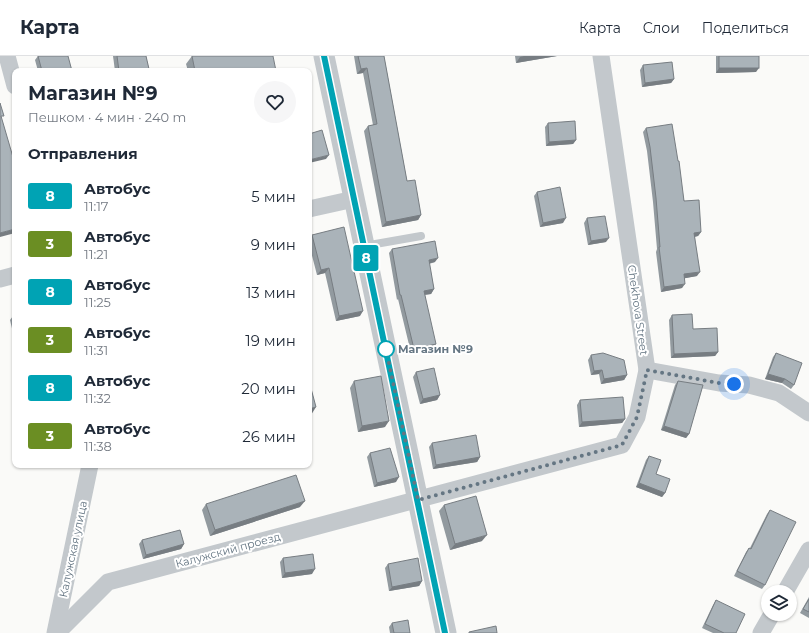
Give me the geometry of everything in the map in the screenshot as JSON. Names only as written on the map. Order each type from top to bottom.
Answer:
[{"type":"street","points":[[7,56],[12,75]]},
{"type":"street","points":[[324,56],[446,633]]},
{"type":"street","name":"Chekhova Street","points":[[418,500],[622,445],[637,417],[647,370],[601,56]]},
{"type":"street","points":[[312,208],[354,199]]},
{"type":"street","points":[[0,279],[12,276]]},
{"type":"street","points":[[647,370],[719,383],[749,385],[779,393],[809,413]]},
{"type":"street","name":"Калужская улица","points":[[56,633],[89,468]]},
{"type":"street","name":"Калужский проезд","points":[[56,633],[108,582],[418,500]]},
{"type":"street","points":[[789,585],[809,550]]},
{"type":"street","points":[[761,633],[768,621]]},
{"type":"lane","points":[[363,246],[421,236]]},
{"type":"building","points":[[38,56],[68,56],[71,68],[41,68]]},
{"type":"building","points":[[117,56],[146,56],[149,68],[119,68]]},
{"type":"building","points":[[192,56],[273,56],[275,68],[194,68]]},
{"type":"building","points":[[358,56],[384,56],[407,181],[415,180],[421,215],[386,222],[368,126],[377,124],[367,68],[361,69]]},
{"type":"building","points":[[719,56],[759,56],[759,68],[719,68]]},
{"type":"building","points":[[672,62],[674,79],[645,83],[643,65]]},
{"type":"building","points":[[0,103],[4,116],[1,116],[12,154],[12,230],[0,233]]},
{"type":"building","points":[[575,121],[576,140],[549,142],[548,123]]},
{"type":"building","points":[[672,124],[679,161],[684,201],[699,200],[701,232],[694,233],[700,272],[684,274],[685,284],[664,287],[659,247],[656,198],[650,147],[646,128]]},
{"type":"building","points":[[322,130],[329,155],[312,159],[312,133]]},
{"type":"building","points":[[560,187],[566,218],[543,223],[537,192]]},
{"type":"building","points":[[605,216],[609,238],[591,241],[587,218]]},
{"type":"building","points":[[344,227],[363,311],[339,316],[329,268],[321,270],[312,235]]},
{"type":"building","points":[[435,241],[438,258],[429,260],[434,289],[424,291],[436,344],[414,349],[400,295],[392,249]]},
{"type":"building","points":[[692,314],[693,329],[717,328],[718,352],[674,354],[672,315]]},
{"type":"building","points":[[603,353],[624,360],[627,375],[604,379],[602,370],[594,371],[591,355]]},
{"type":"building","points":[[776,353],[802,363],[794,385],[785,379],[768,374]]},
{"type":"building","points":[[434,368],[440,395],[423,399],[416,372]]},
{"type":"building","points":[[381,376],[389,421],[362,426],[354,381]]},
{"type":"building","points":[[678,381],[703,385],[689,434],[664,426]]},
{"type":"building","points":[[312,392],[316,407],[312,408]]},
{"type":"building","points":[[623,397],[625,419],[582,422],[580,400]]},
{"type":"building","points":[[476,435],[480,457],[436,465],[432,443]]},
{"type":"building","points":[[390,448],[399,477],[377,483],[370,453]]},
{"type":"building","points":[[649,456],[661,460],[656,474],[670,479],[665,493],[639,483]]},
{"type":"building","points":[[296,475],[305,501],[215,530],[206,504]]},
{"type":"building","points":[[476,496],[487,535],[455,544],[444,505]]},
{"type":"building","points":[[770,510],[796,522],[765,585],[737,571],[749,548],[751,549]]},
{"type":"building","points":[[180,530],[184,544],[146,555],[142,540]]},
{"type":"building","points":[[313,554],[315,569],[285,573],[283,558]]},
{"type":"building","points":[[418,558],[422,581],[392,587],[388,564]]},
{"type":"building","points":[[809,599],[809,612],[803,609]]},
{"type":"building","points":[[716,600],[745,614],[736,633],[724,633],[705,624]]},
{"type":"building","points":[[408,620],[410,633],[394,633],[392,623]]},
{"type":"building","points":[[496,626],[497,633],[469,633],[469,632]]},
{"type":"bus line","name":"8","points":[[324,56],[445,633]]},
{"type":"place","name":"Магазин №9","points":[[386,349]]},
{"type":"route","points":[[386,349],[418,500],[622,445],[637,417],[647,370],[719,383],[734,384]]}]
